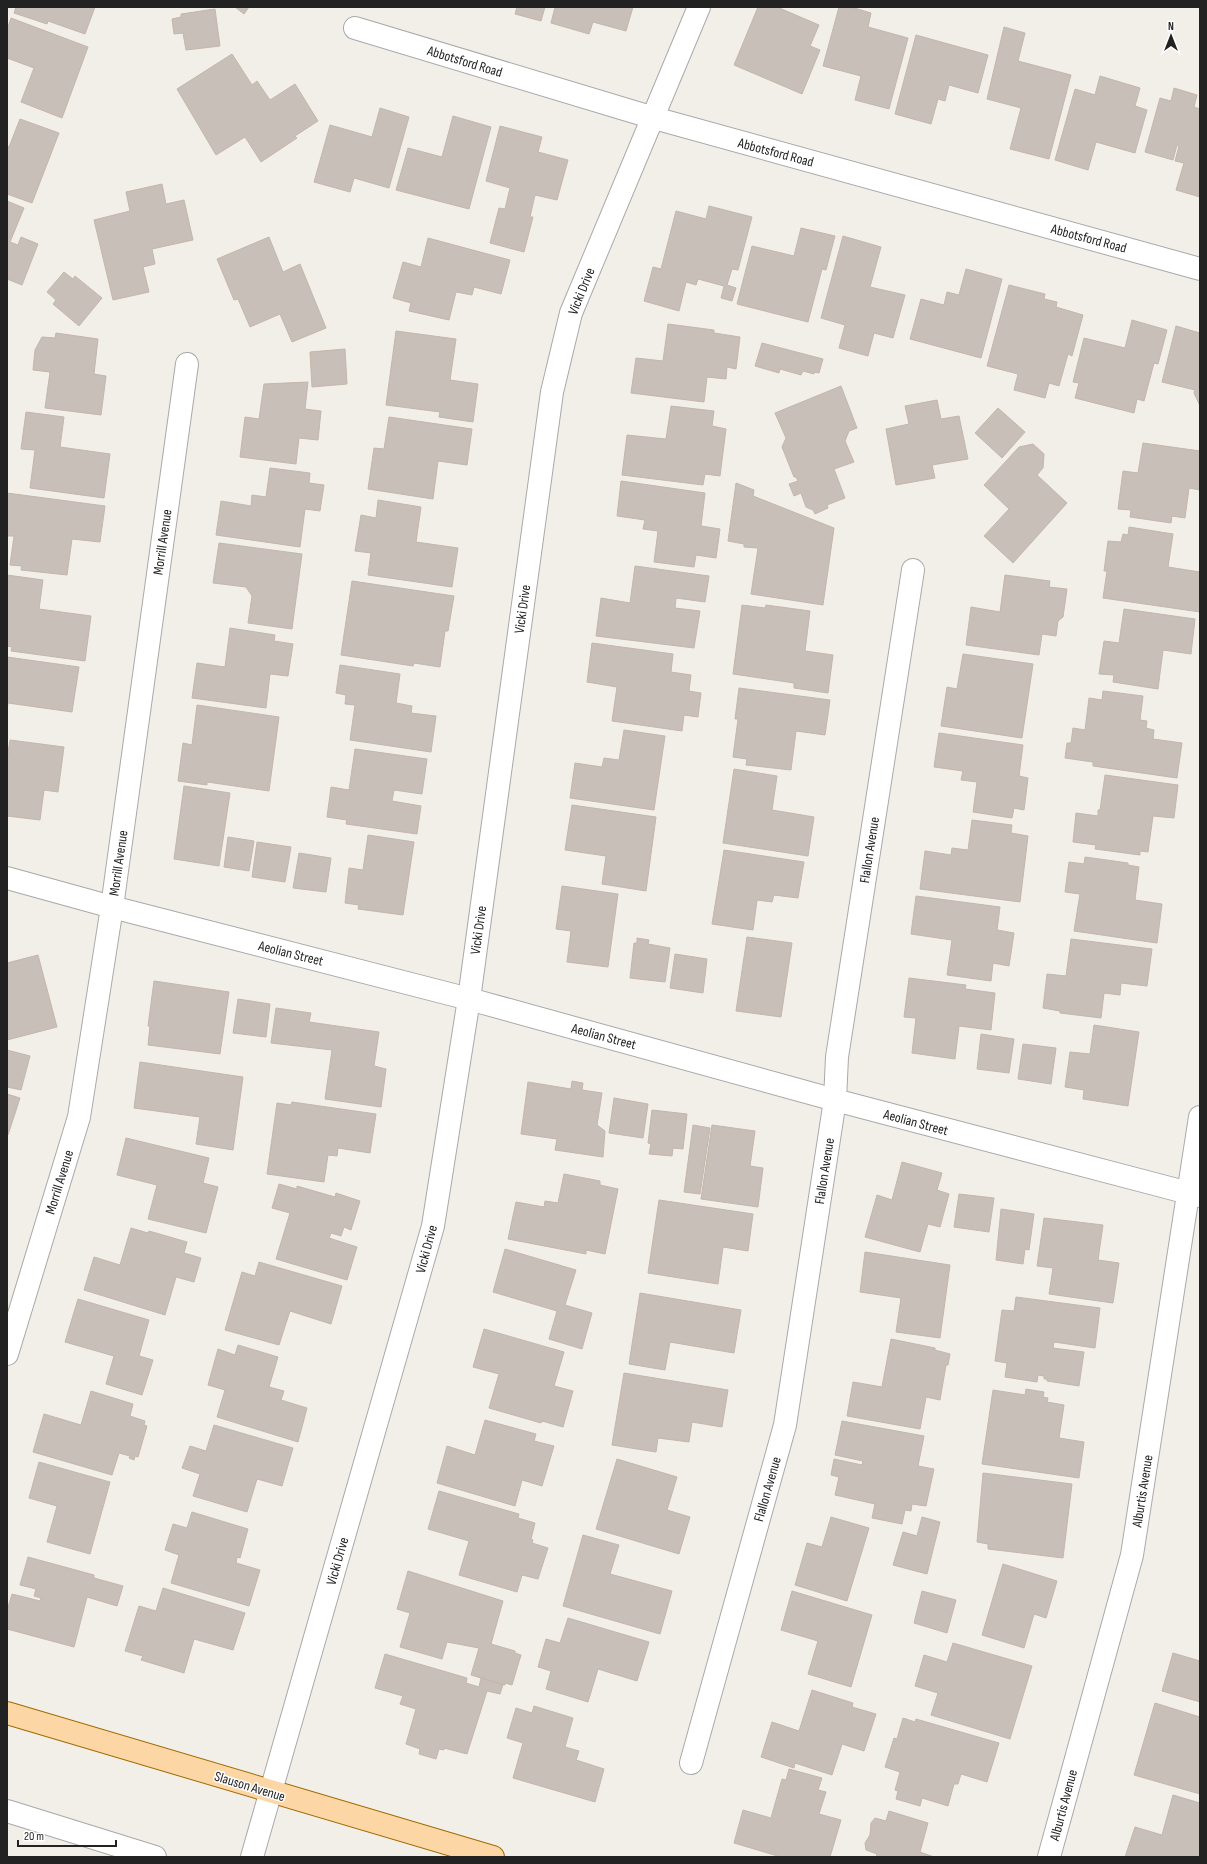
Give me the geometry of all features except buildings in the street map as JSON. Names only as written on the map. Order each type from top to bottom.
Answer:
[{"type":"main road","name":"Slauson Avenue","points":[[7,1713],[493,1857]]},
{"type":"street","name":"Vicki Drive","points":[[252,1857],[433,1226],[469,999],[552,392],[571,313],[700,7]]},
{"type":"street","name":"Abbotsford Road","points":[[355,28],[654,118],[1200,269]]},
{"type":"street","name":"Morrill Avenue","points":[[7,1354],[79,1117],[112,907],[187,364]]},
{"type":"street","name":"Flallon Avenue","points":[[691,1763],[785,1425],[835,1100],[837,1057],[913,570]]},
{"type":"street","name":"Aeolian Street","points":[[7,878],[112,907],[469,999],[835,1100],[1195,1195]]},
{"type":"street","name":"Alburtis Avenue","points":[[1049,1857],[1132,1555],[1195,1195],[1200,1117]]},
{"type":"street","points":[[7,1811],[155,1857]]}]
